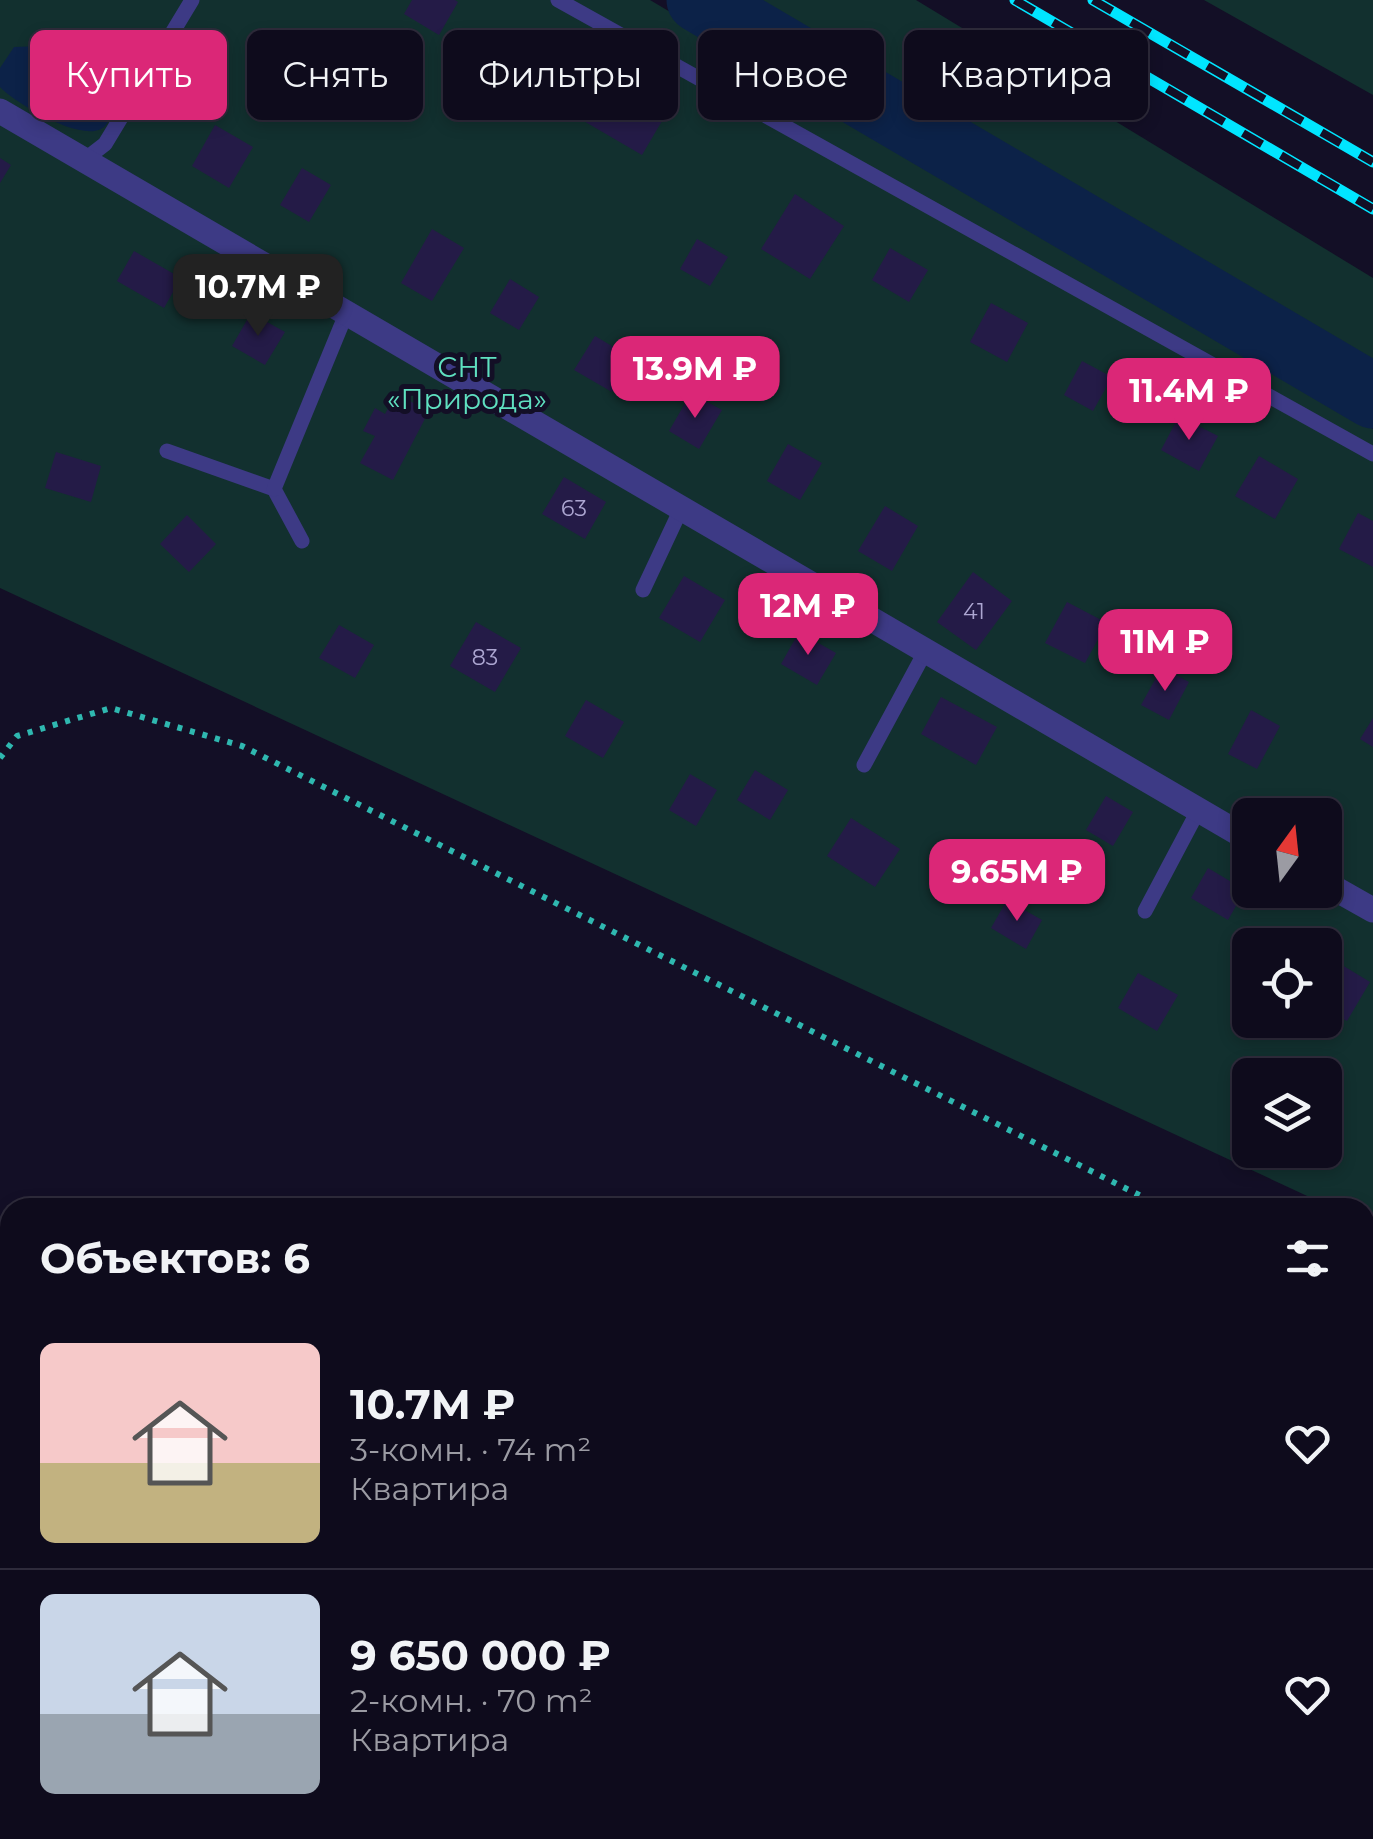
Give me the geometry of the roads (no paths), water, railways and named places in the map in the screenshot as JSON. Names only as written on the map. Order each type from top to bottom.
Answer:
[{"type":"street","points":[[0,111],[1232,830]]},
{"type":"street","points":[[1342,892],[1373,910]]},
{"type":"lane","points":[[83,161],[105,144],[192,0]]},
{"type":"lane","points":[[558,0],[1373,454]]},
{"type":"lane","points":[[274,489],[346,314]]},
{"type":"lane","points":[[168,450],[274,489],[302,541]]},
{"type":"lane","points":[[643,590],[680,509]]},
{"type":"lane","points":[[864,765],[925,652]]},
{"type":"lane","points":[[1145,911],[1198,811]]},
{"type":"water","points":[[30,46],[30,109],[0,87],[0,68],[14,47]]},
{"type":"water","points":[[51,120],[109,120],[96,131],[67,127]]},
{"type":"waterway","points":[[699,0],[1373,396]]},
{"type":"railway","points":[[1015,0],[1373,209]]},
{"type":"railway","points":[[1093,0],[1373,162]]},
{"type":"park label","name":"СНТ «Природа»","points":[[467,383]]}]
